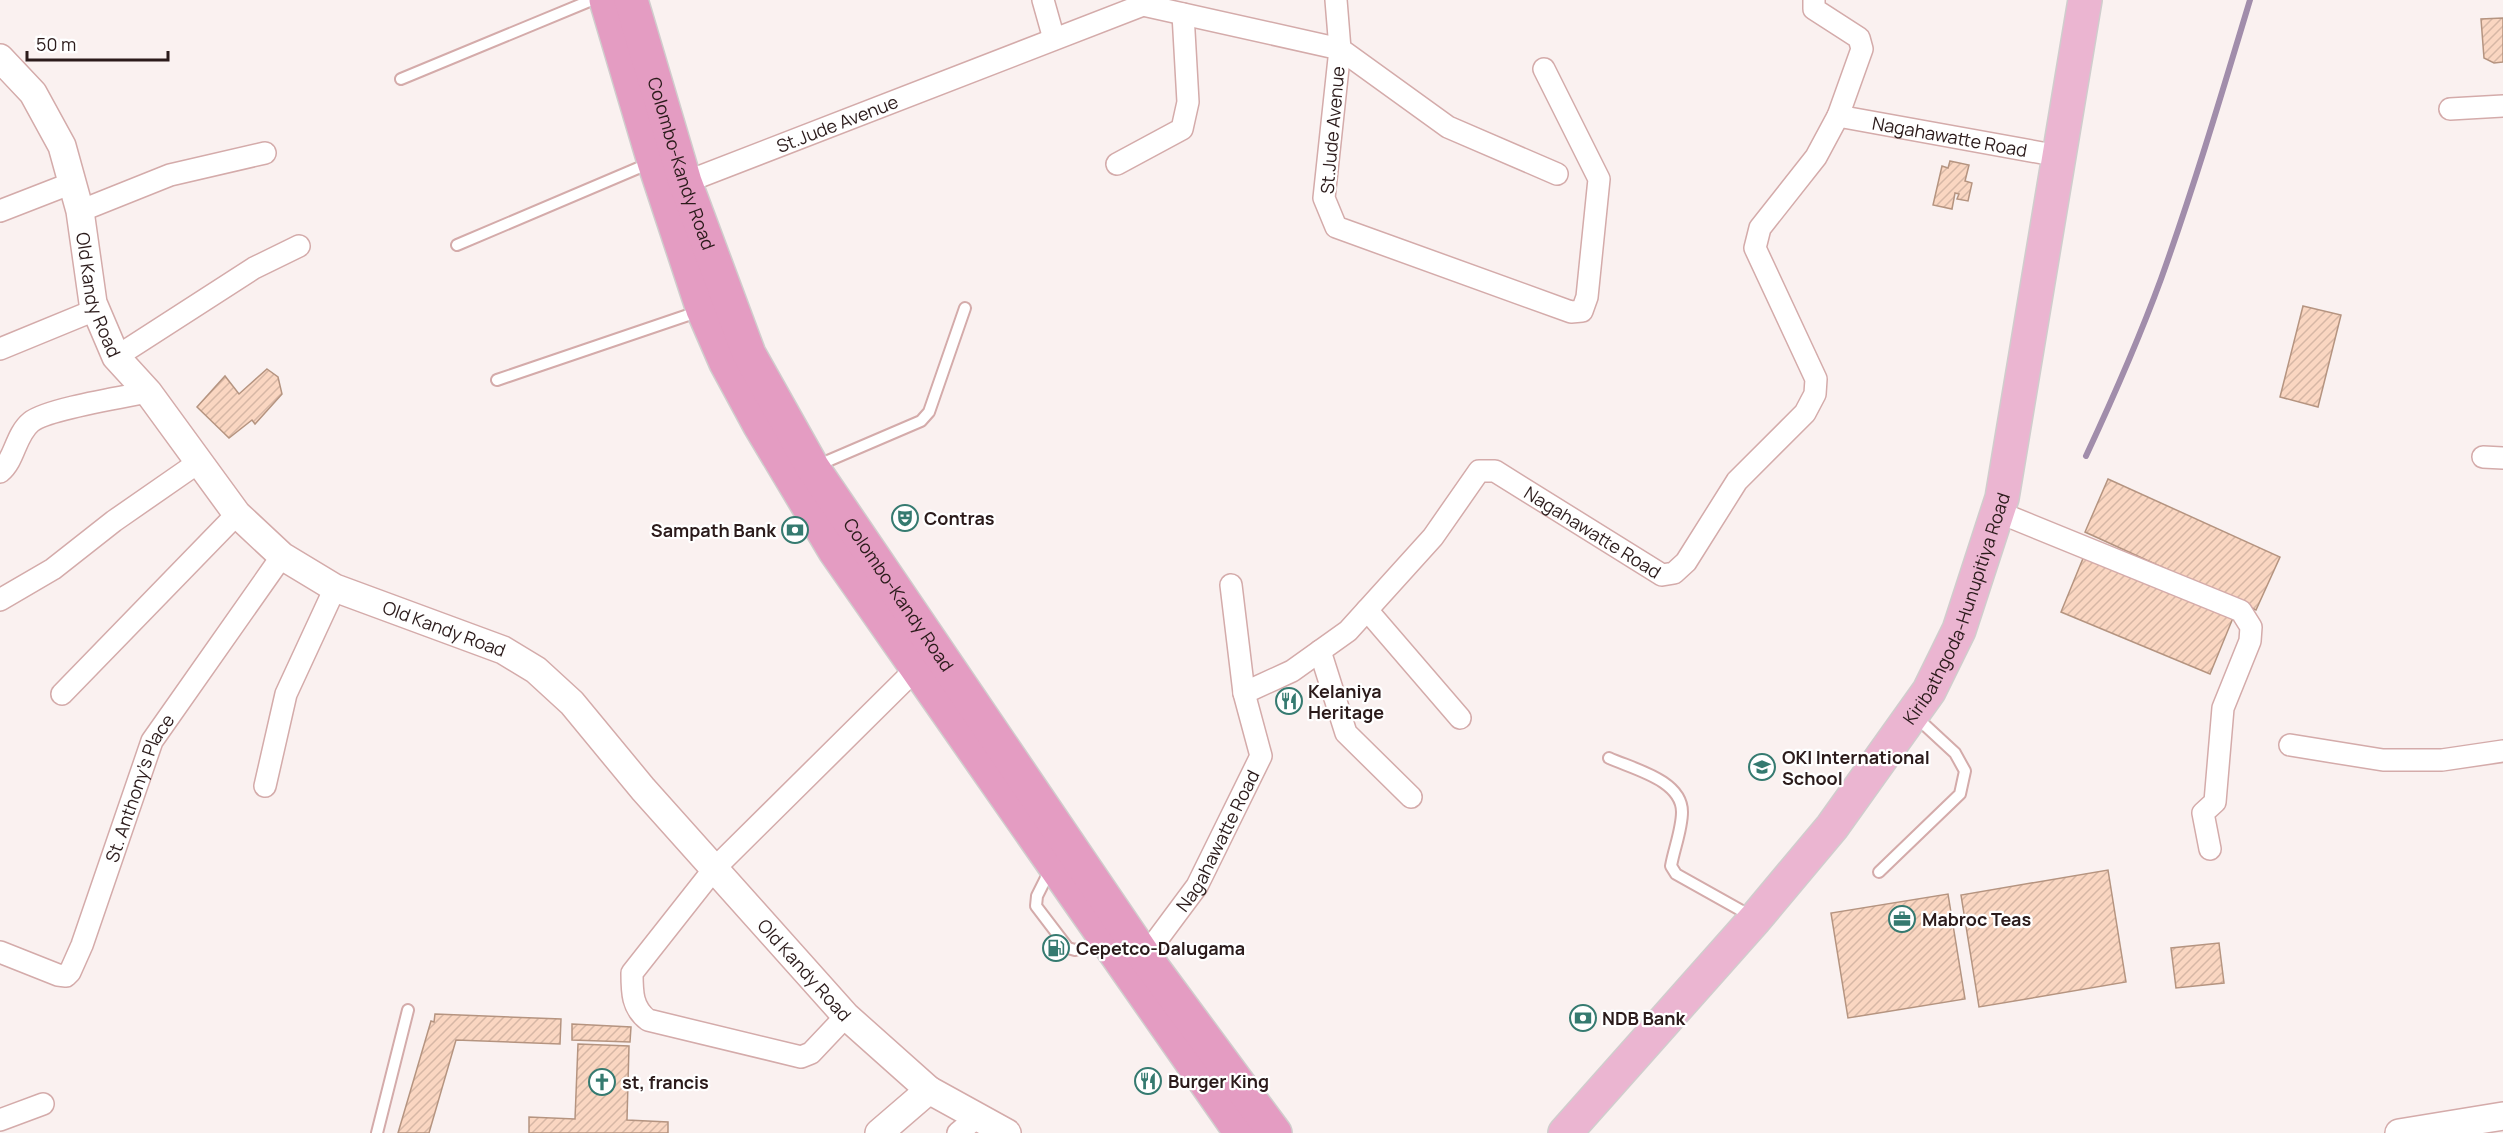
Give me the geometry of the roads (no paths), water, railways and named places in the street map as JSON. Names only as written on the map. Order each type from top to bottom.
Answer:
[{"type":"highway","name":"Colombo-Kandy Road","points":[[606,0],[667,178],[703,310],[726,363],[765,434],[836,551],[926,659],[1138,966],[1240,1133]]},
{"type":"highway","name":"Colombo-Kandy Road","points":[[631,0],[667,178],[749,354],[813,468],[926,659],[1053,864],[1107,942],[1138,966],[1275,1133]]},
{"type":"main road","name":"Kiribathgoda-Hunupitiya Road","points":[[1565,1133],[1755,919],[1832,827],[1929,691],[1959,630],[2004,487],[2085,0]]},
{"type":"street","points":[[1043,0],[1054,39]]},
{"type":"street","points":[[1336,0],[1340,49],[1448,127],[1557,174]]},
{"type":"street","name":"Nagahawatte Road","points":[[1244,693],[1292,671],[1348,631],[1433,537],[1479,471],[1495,471],[1662,575],[1674,573],[1686,562],[1737,481],[1805,413],[1815,394],[1816,379],[1755,248],[1760,228],[1816,157],[1838,116],[1862,49],[1859,38],[1814,9],[1814,0]]},
{"type":"street","name":"St.Jude Avenue","points":[[667,178],[1143,5],[1340,49],[1324,198],[1336,227],[1571,312],[1582,311],[1587,297],[1599,179],[1544,69]]},
{"type":"street","points":[[1117,164],[1182,129],[1188,102],[1184,14]]},
{"type":"street","name":"Old Kandy Road","points":[[0,58],[33,93],[62,146],[80,211],[95,310],[116,357],[148,392],[237,514],[282,556],[335,588],[503,650],[536,670],[572,703],[643,789],[846,1016],[967,1125],[1007,1133]]},
{"type":"street","points":[[2450,109],[2503,106]]},
{"type":"street","name":"Nagahawatte Road","points":[[1838,116],[2059,156]]},
{"type":"street","points":[[80,211],[170,175],[266,153]]},
{"type":"street","points":[[0,211],[72,183]]},
{"type":"street","points":[[116,357],[254,268],[299,246]]},
{"type":"street","points":[[0,349],[95,310]]},
{"type":"street","points":[[0,472],[4,469],[18,438],[32,421],[55,412],[148,392]]},
{"type":"street","points":[[0,600],[53,568],[114,521],[199,462]]},
{"type":"street","points":[[1998,512],[2241,611],[2251,627],[2250,641],[2223,708],[2215,802],[2203,813],[2210,849]]},
{"type":"street","points":[[62,694],[237,514]]},
{"type":"street","name":"St. Anthony’s Place","points":[[0,952],[58,975],[66,976],[70,972],[152,741],[282,556]]},
{"type":"street","name":"Nagahawatte Road","points":[[1138,966],[1197,886],[1261,756],[1244,693],[1231,585]]},
{"type":"street","points":[[265,786],[286,694],[335,588]]},
{"type":"street","points":[[1367,610],[1460,718]]},
{"type":"street","points":[[1320,651],[1346,732],[1411,797]]},
{"type":"street","points":[[846,1016],[811,1053],[801,1057],[648,1020],[638,1013],[633,1000],[632,973],[714,869],[926,659]]},
{"type":"street","points":[[2290,745],[2383,760],[2442,760],[2503,751]]},
{"type":"street","points":[[879,1133],[929,1090]]},
{"type":"street","points":[[0,1120],[44,1104]]},
{"type":"street","points":[[2398,1133],[2503,1116]]},
{"type":"lane","points":[[401,79],[592,0]]},
{"type":"lane","points":[[457,245],[667,178]]},
{"type":"lane","points":[[813,468],[921,422],[929,412],[965,308]]},
{"type":"lane","points":[[497,380],[703,310]]},
{"type":"lane","points":[[1879,872],[1960,794],[1965,771],[1955,753],[1913,714]]},
{"type":"lane","points":[[1609,758],[1670,785],[1680,798],[1682,813],[1671,866],[1676,874],[1755,919]]},
{"type":"lane","points":[[377,1133],[408,1010]]},
{"type":"waterway","points":[[2086,456],[2144,324],[2161,279],[2250,0]]},
{"type":"place","name":"Contras","points":[[905,518]]},
{"type":"place","name":"Sampath Bank","points":[[795,530]]},
{"type":"place","name":"Kelaniya Heritage","points":[[1289,701]]},
{"type":"place","name":"OKI International School","points":[[1762,767]]},
{"type":"place","name":"Mabroc Teas","points":[[1902,919]]},
{"type":"place","name":"Cepetco-Dalugama","points":[[1056,948]]},
{"type":"place","name":"NDB Bank","points":[[1583,1018]]},
{"type":"place","name":"Burger King","points":[[1148,1081]]},
{"type":"place","name":"st, francis","points":[[602,1082]]}]
